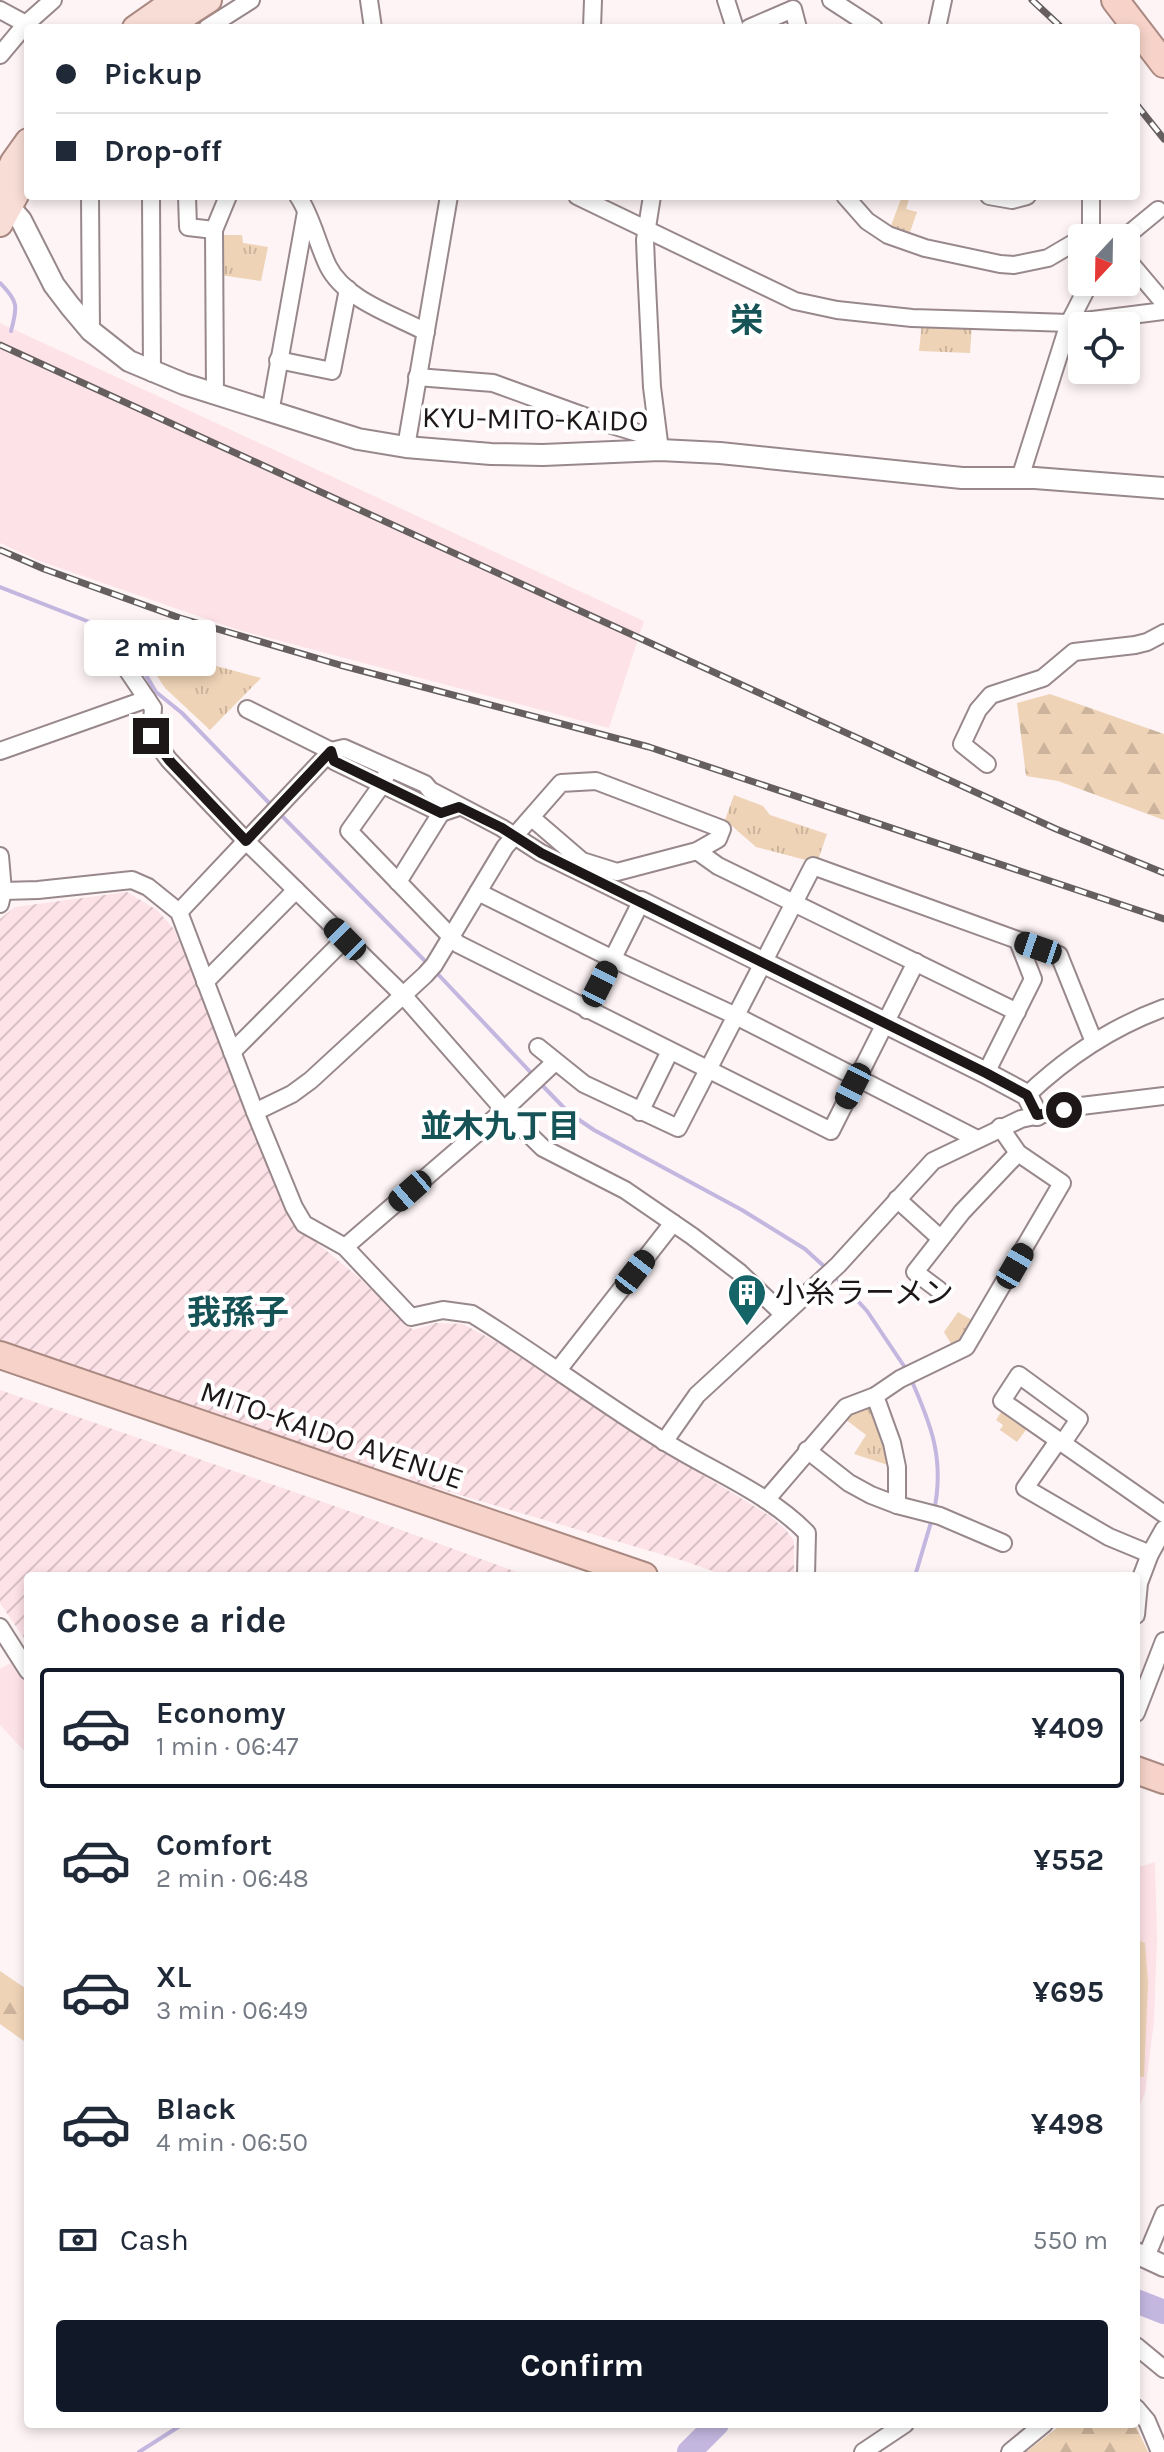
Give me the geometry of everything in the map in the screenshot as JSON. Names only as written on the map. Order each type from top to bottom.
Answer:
[{"type":"highway","points":[[1115,0],[1133,24]]},
{"type":"highway","points":[[1140,33],[1164,64]]},
{"type":"highway","name":"MITO-KAIDO AVENUE","points":[[0,1355],[632,1572]]},
{"type":"highway","name":"MITO-KAIDO AVENUE","points":[[0,1372],[579,1572]]},
{"type":"highway","points":[[1140,1753],[1164,1762]]},
{"type":"highway","points":[[1140,1771],[1164,1780]]},
{"type":"main road","points":[[142,24],[166,10],[209,0]]},
{"type":"main road","points":[[3,204],[13,162],[24,147]]},
{"type":"main road","points":[[3,204],[24,178]]},
{"type":"street","points":[[0,10],[26,24],[53,0]]},
{"type":"street","points":[[213,24],[251,0]]},
{"type":"street","points":[[369,0],[372,24]]},
{"type":"street","points":[[592,24],[593,0]]},
{"type":"street","points":[[726,0],[734,24]]},
{"type":"street","points":[[831,0],[868,24]]},
{"type":"street","points":[[938,24],[943,0]]},
{"type":"street","points":[[757,24],[797,5]]},
{"type":"street","points":[[0,55],[24,26]]},
{"type":"street","points":[[90,200],[91,331]]},
{"type":"street","points":[[151,200],[152,373]]},
{"type":"street","points":[[187,200],[188,227],[214,230]]},
{"type":"street","points":[[215,394],[214,230],[226,200]]},
{"type":"street","points":[[300,200],[329,269],[348,289],[426,332]]},
{"type":"street","points":[[406,447],[448,200]]},
{"type":"street","points":[[585,200],[795,301],[876,316],[1068,323]]},
{"type":"street","points":[[417,377],[493,383],[659,445],[648,324],[645,240],[652,200]]},
{"type":"street","points":[[849,200],[867,221],[888,235],[925,248],[1014,265],[1048,258],[1068,248]]},
{"type":"street","points":[[1091,200],[1091,224]]},
{"type":"street","name":"KYU-MITO-KAIDO","points":[[3,204],[27,230],[54,285],[91,331],[129,361],[152,373],[358,439],[406,447],[543,455],[659,445],[962,478],[1020,478],[1164,488]]},
{"type":"street","points":[[1140,225],[1158,210]]},
{"type":"street","points":[[270,413],[306,212]]},
{"type":"street","points":[[1140,275],[1164,303]]},
{"type":"street","points":[[278,360],[332,371],[348,289]]},
{"type":"street","points":[[1140,314],[1164,311]]},
{"type":"street","points":[[1020,478],[1068,326]]},
{"type":"street","points":[[987,764],[962,744],[978,710],[991,695],[1043,678],[1074,652],[1135,645],[1164,633]]},
{"type":"street","points":[[119,651],[153,708],[151,736],[169,760],[246,841],[403,995],[504,1110],[543,1148],[625,1190],[673,1223],[739,1272],[783,1314]]},
{"type":"street","points":[[0,751],[147,699]]},
{"type":"street","points":[[247,709],[331,751],[334,761],[441,813]]},
{"type":"street","points":[[179,912],[331,751],[344,748],[425,784],[514,838],[986,1073],[1027,1095],[1037,1115]]},
{"type":"street","points":[[389,769],[381,786],[349,831],[458,944],[831,1131],[916,962]]},
{"type":"street","points":[[255,1112],[292,1094],[311,1080],[430,970],[514,838],[561,783],[596,781],[722,829],[718,839],[697,851],[617,872],[582,861],[532,818]]},
{"type":"street","points":[[398,882],[441,813],[459,807]]},
{"type":"street","points":[[697,851],[718,866],[1017,1012]]},
{"type":"street","points":[[0,856],[2,897],[132,880],[148,887],[179,912],[255,1112],[304,1224],[345,1247],[411,1317],[443,1310],[472,1314],[664,1442],[792,1518],[807,1533],[806,1572]]},
{"type":"street","points":[[538,1047],[584,1084],[678,1128],[813,866],[1059,955],[1094,1042]]},
{"type":"street","points":[[205,982],[296,890]]},
{"type":"street","points":[[478,892],[734,1015],[977,1139]]},
{"type":"street","points":[[587,1010],[641,902]]},
{"type":"street","points":[[232,1052],[345,939]]},
{"type":"street","points":[[986,1073],[1033,979],[1018,941]]},
{"type":"street","points":[[1027,1095],[1094,1042],[1126,1022],[1164,1008]]},
{"type":"street","points":[[640,1112],[670,1051]]},
{"type":"street","points":[[345,1247],[555,1062]]},
{"type":"street","points":[[664,1442],[697,1395],[834,1270],[933,1161],[1000,1127],[1037,1115],[1164,1096]]},
{"type":"street","points":[[766,1500],[846,1407],[875,1396],[900,1379],[966,1347],[1062,1183],[1018,1153],[1000,1127]]},
{"type":"street","points":[[939,1290],[915,1272],[940,1238],[1018,1153]]},
{"type":"street","points":[[897,1199],[940,1238]]},
{"type":"street","points":[[558,1370],[673,1223]]},
{"type":"street","points":[[1150,1554],[1109,1537],[1025,1488],[1060,1442],[1079,1419],[1019,1375],[1002,1401],[1060,1442],[1164,1514]]},
{"type":"street","points":[[875,1396],[895,1455],[897,1505]]},
{"type":"street","points":[[807,1450],[849,1483],[897,1505],[940,1516],[1003,1543]]},
{"type":"street","points":[[1140,1580],[1164,1529]]},
{"type":"street","points":[[0,1627],[24,1664]]},
{"type":"street","points":[[1140,1703],[1164,1641]]},
{"type":"street","points":[[0,1661],[14,1648]]},
{"type":"street","points":[[1149,2259],[1164,2214]]},
{"type":"street","points":[[1140,2349],[1164,2369]]},
{"type":"street","points":[[1140,2413],[1147,2421],[1160,2452]]},
{"type":"street","points":[[863,2452],[899,2428]]},
{"type":"street","points":[[1010,2452],[1039,2428]]},
{"type":"shaded area","points":[[0,323],[644,621],[609,728],[235,629],[37,560],[0,543]]},
{"type":"shaded area","points":[[127,892],[157,910],[174,929],[294,1224],[357,1276],[413,1330],[436,1323],[463,1324],[506,1347],[660,1449],[770,1516],[794,1541],[794,1572],[716,1572],[409,1480],[411,1467],[392,1461],[378,1457],[374,1467],[368,1469],[0,1340],[0,919],[15,907]]},
{"type":"shaded area","points":[[0,1390],[517,1572],[24,1572],[24,1638],[0,1603]]},
{"type":"shaded area","points":[[12,1662],[24,1681],[24,1751],[0,1725],[0,1669]]},
{"type":"shaded area","points":[[1155,1862],[1157,1939],[1154,2021],[1145,2093],[1140,2104],[1140,1867]]},
{"type":"green space","points":[[901,200],[909,200],[906,209],[917,212],[908,238],[889,231]]},
{"type":"green space","points":[[219,235],[242,235],[243,243],[268,247],[261,281],[220,275]]},
{"type":"green space","points":[[922,322],[972,325],[970,353],[919,351]]},
{"type":"green space","points":[[136,644],[261,678],[210,730],[165,688]]},
{"type":"green space","points":[[1050,694],[1164,734],[1164,820],[1058,781],[1026,776],[1017,703]]},
{"type":"green space","points":[[734,795],[763,806],[770,815],[827,834],[817,863],[756,847],[725,820]]},
{"type":"green space","points":[[958,1312],[972,1320],[961,1340],[951,1344],[944,1332]]},
{"type":"green space","points":[[866,1407],[874,1410],[891,1466],[854,1454],[866,1435],[845,1419]]},
{"type":"green space","points":[[1003,1409],[1028,1427],[1017,1442],[1000,1430],[1003,1425],[996,1420]]},
{"type":"green space","points":[[1140,1941],[1145,1943],[1148,1983],[1144,2077],[1140,2076]]},
{"type":"green space","points":[[0,1971],[24,1987],[24,2041],[0,2024]]},
{"type":"green space","points":[[1057,2428],[1137,2428],[1148,2452],[1026,2452]]},
{"type":"waterway","points":[[0,283],[15,304],[11,331]]},
{"type":"waterway","points":[[0,587],[124,638],[156,692],[182,713],[273,807]]},
{"type":"waterway","points":[[279,813],[428,964]]},
{"type":"waterway","points":[[434,970],[535,1077]]},
{"type":"waterway","points":[[541,1084],[569,1113],[594,1130],[742,1210],[805,1249],[827,1269]]},
{"type":"waterway","points":[[834,1275],[867,1311],[906,1369]]},
{"type":"waterway","points":[[910,1377],[924,1410],[937,1458],[934,1511]]},
{"type":"waterway","points":[[916,1572],[932,1519]]},
{"type":"waterway","points":[[1140,2303],[1164,2312]]},
{"type":"waterway","points":[[139,2452],[177,2428]]},
{"type":"waterway","points":[[689,2452],[713,2428]]},
{"type":"railway","points":[[1032,0],[1058,24]]},
{"type":"railway","points":[[1140,109],[1164,139]]},
{"type":"railway","points":[[0,345],[1056,829],[1164,873]]},
{"type":"railway","points":[[0,550],[180,618],[340,665],[649,747],[1164,919]]},
{"type":"place","name":"小糸ラーメン","points":[[747,1327]]},
{"type":"district","name":"栄","points":[[747,320]]},
{"type":"district","name":"並木九丁目","points":[[500,1126]]},
{"type":"district","name":"我孫子","points":[[238,1312]]},
{"type":"route","points":[[151,736],[169,760],[246,841],[331,751],[334,761],[381,786],[441,813],[459,807],[502,828],[541,853],[986,1073],[1027,1095],[1037,1115],[1064,1110]]}]
